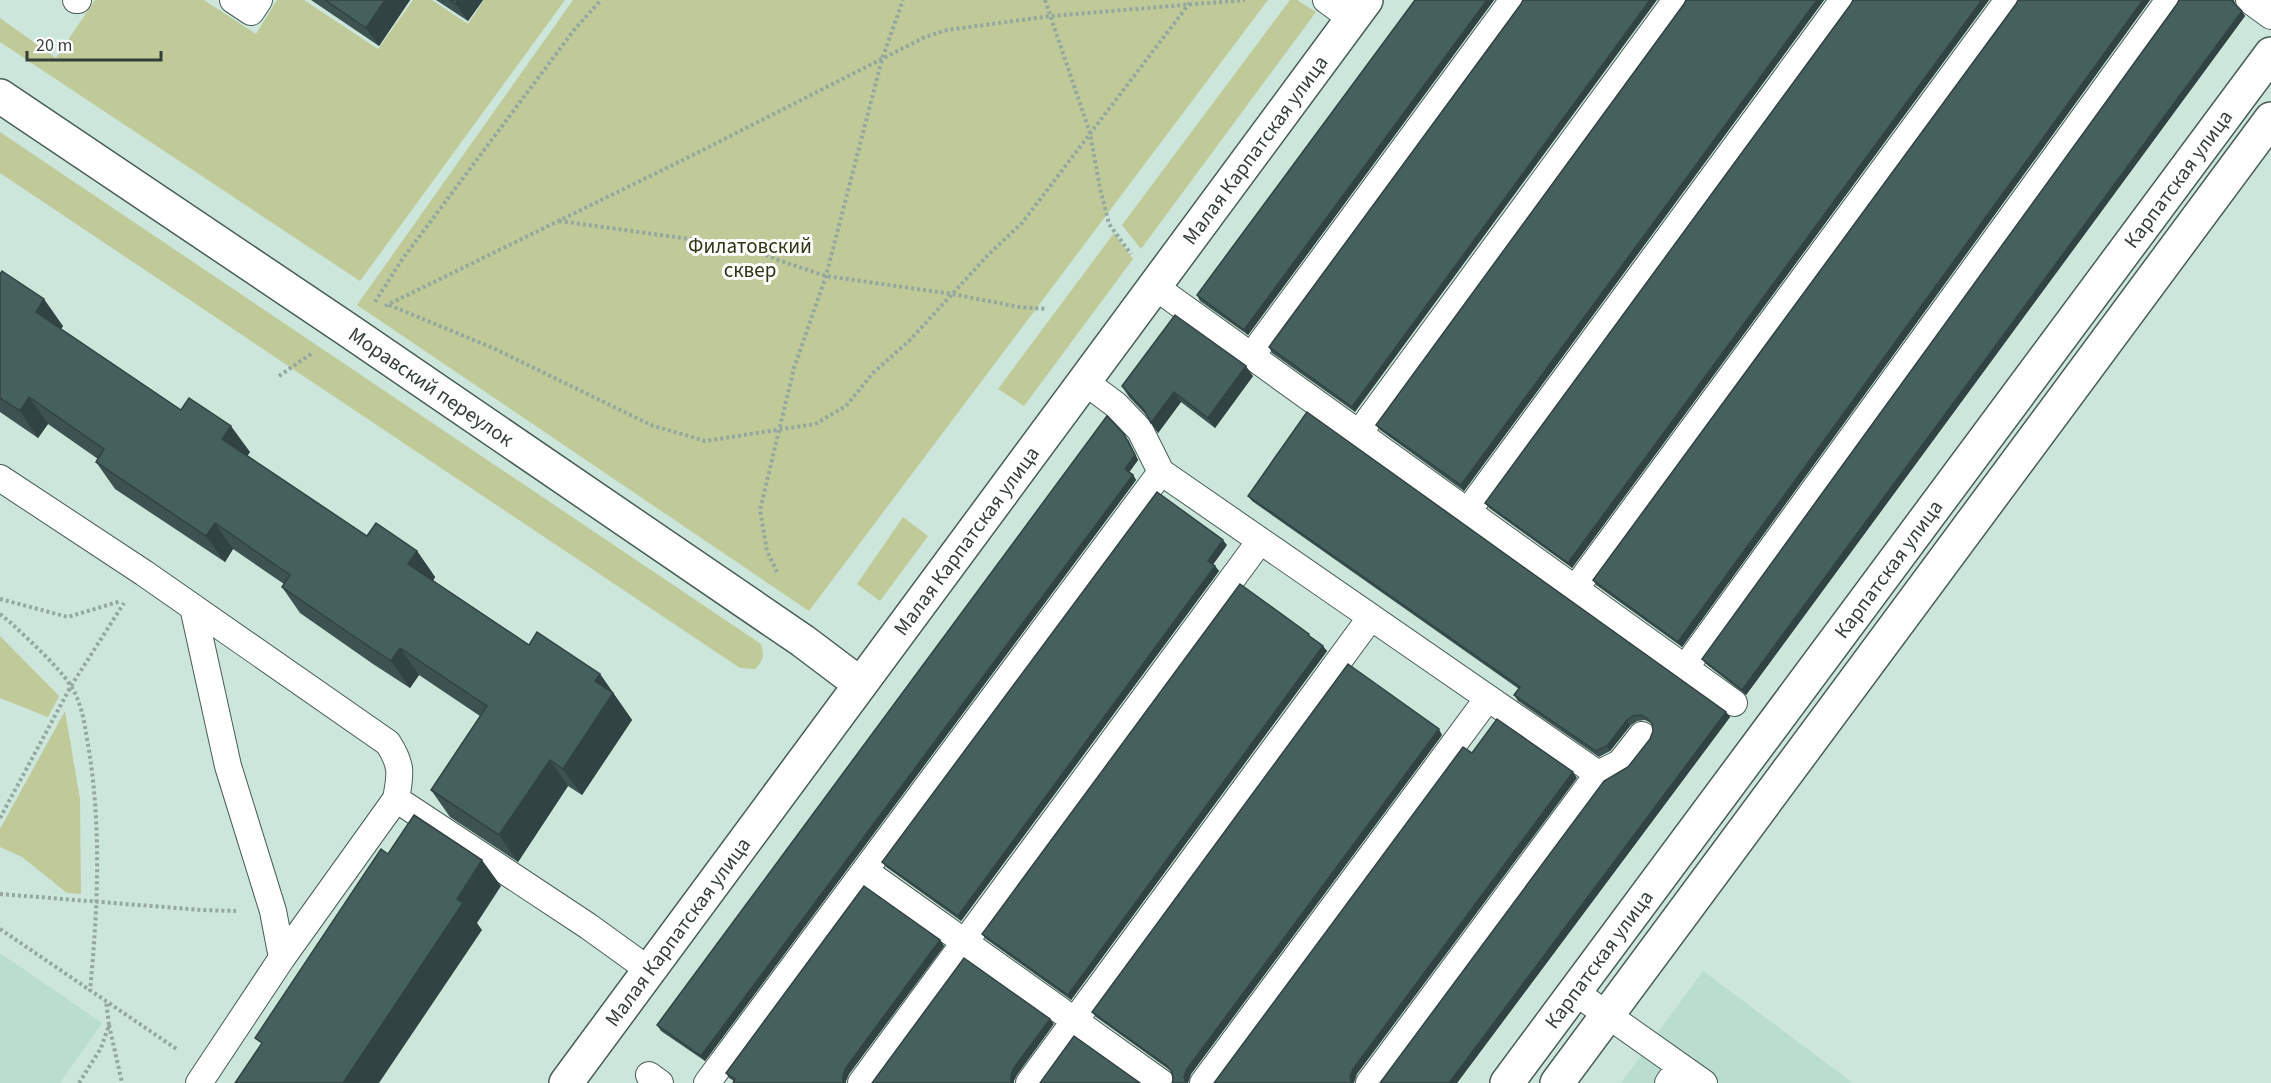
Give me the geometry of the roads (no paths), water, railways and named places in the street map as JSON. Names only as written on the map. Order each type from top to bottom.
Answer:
[{"type":"street","name":"Малая Карпатская улица","points":[[566,1083],[1154,286],[1348,6]]},
{"type":"street","name":"Карпатская улица","points":[[1507,1083],[2271,54]]},
{"type":"street","name":"Моравский переулок","points":[[0,96],[358,321],[860,684]]},
{"type":"street","name":"Карпатская улица","points":[[1557,1083],[2271,119]]},
{"type":"lane","points":[[233,0],[251,12],[259,0]]},
{"type":"lane","points":[[1252,355],[1513,0]]},
{"type":"lane","points":[[1359,433],[1676,0]]},
{"type":"lane","points":[[1468,511],[1843,0]]},
{"type":"lane","points":[[1575,589],[2008,0]]},
{"type":"lane","points":[[1684,668],[2169,0]]},
{"type":"lane","points":[[2249,0],[2271,16]]},
{"type":"lane","points":[[1154,286],[1734,703]]},
{"type":"lane","points":[[1083,381],[1116,405],[1140,430],[1161,472],[1598,774]]},
{"type":"lane","points":[[707,1083],[1161,472]]},
{"type":"lane","points":[[0,478],[193,607],[388,743],[398,759],[400,779],[396,799],[282,958],[199,1083]]},
{"type":"lane","points":[[861,1083],[1260,541]]},
{"type":"lane","points":[[193,607],[228,765],[273,911],[282,958]]},
{"type":"lane","points":[[1029,1083],[1371,617]]},
{"type":"lane","points":[[1203,1083],[1488,698]]},
{"type":"lane","points":[[1369,1083],[1598,774],[1620,763],[1642,735]]},
{"type":"lane","points":[[396,799],[588,926],[649,970]]},
{"type":"lane","points":[[865,871],[1162,1083]]},
{"type":"lane","points":[[1575,992],[1608,1015],[1674,1074],[1704,1083]]},
{"type":"park label","name":"Филатовский сквер","points":[[750,258]]}]
